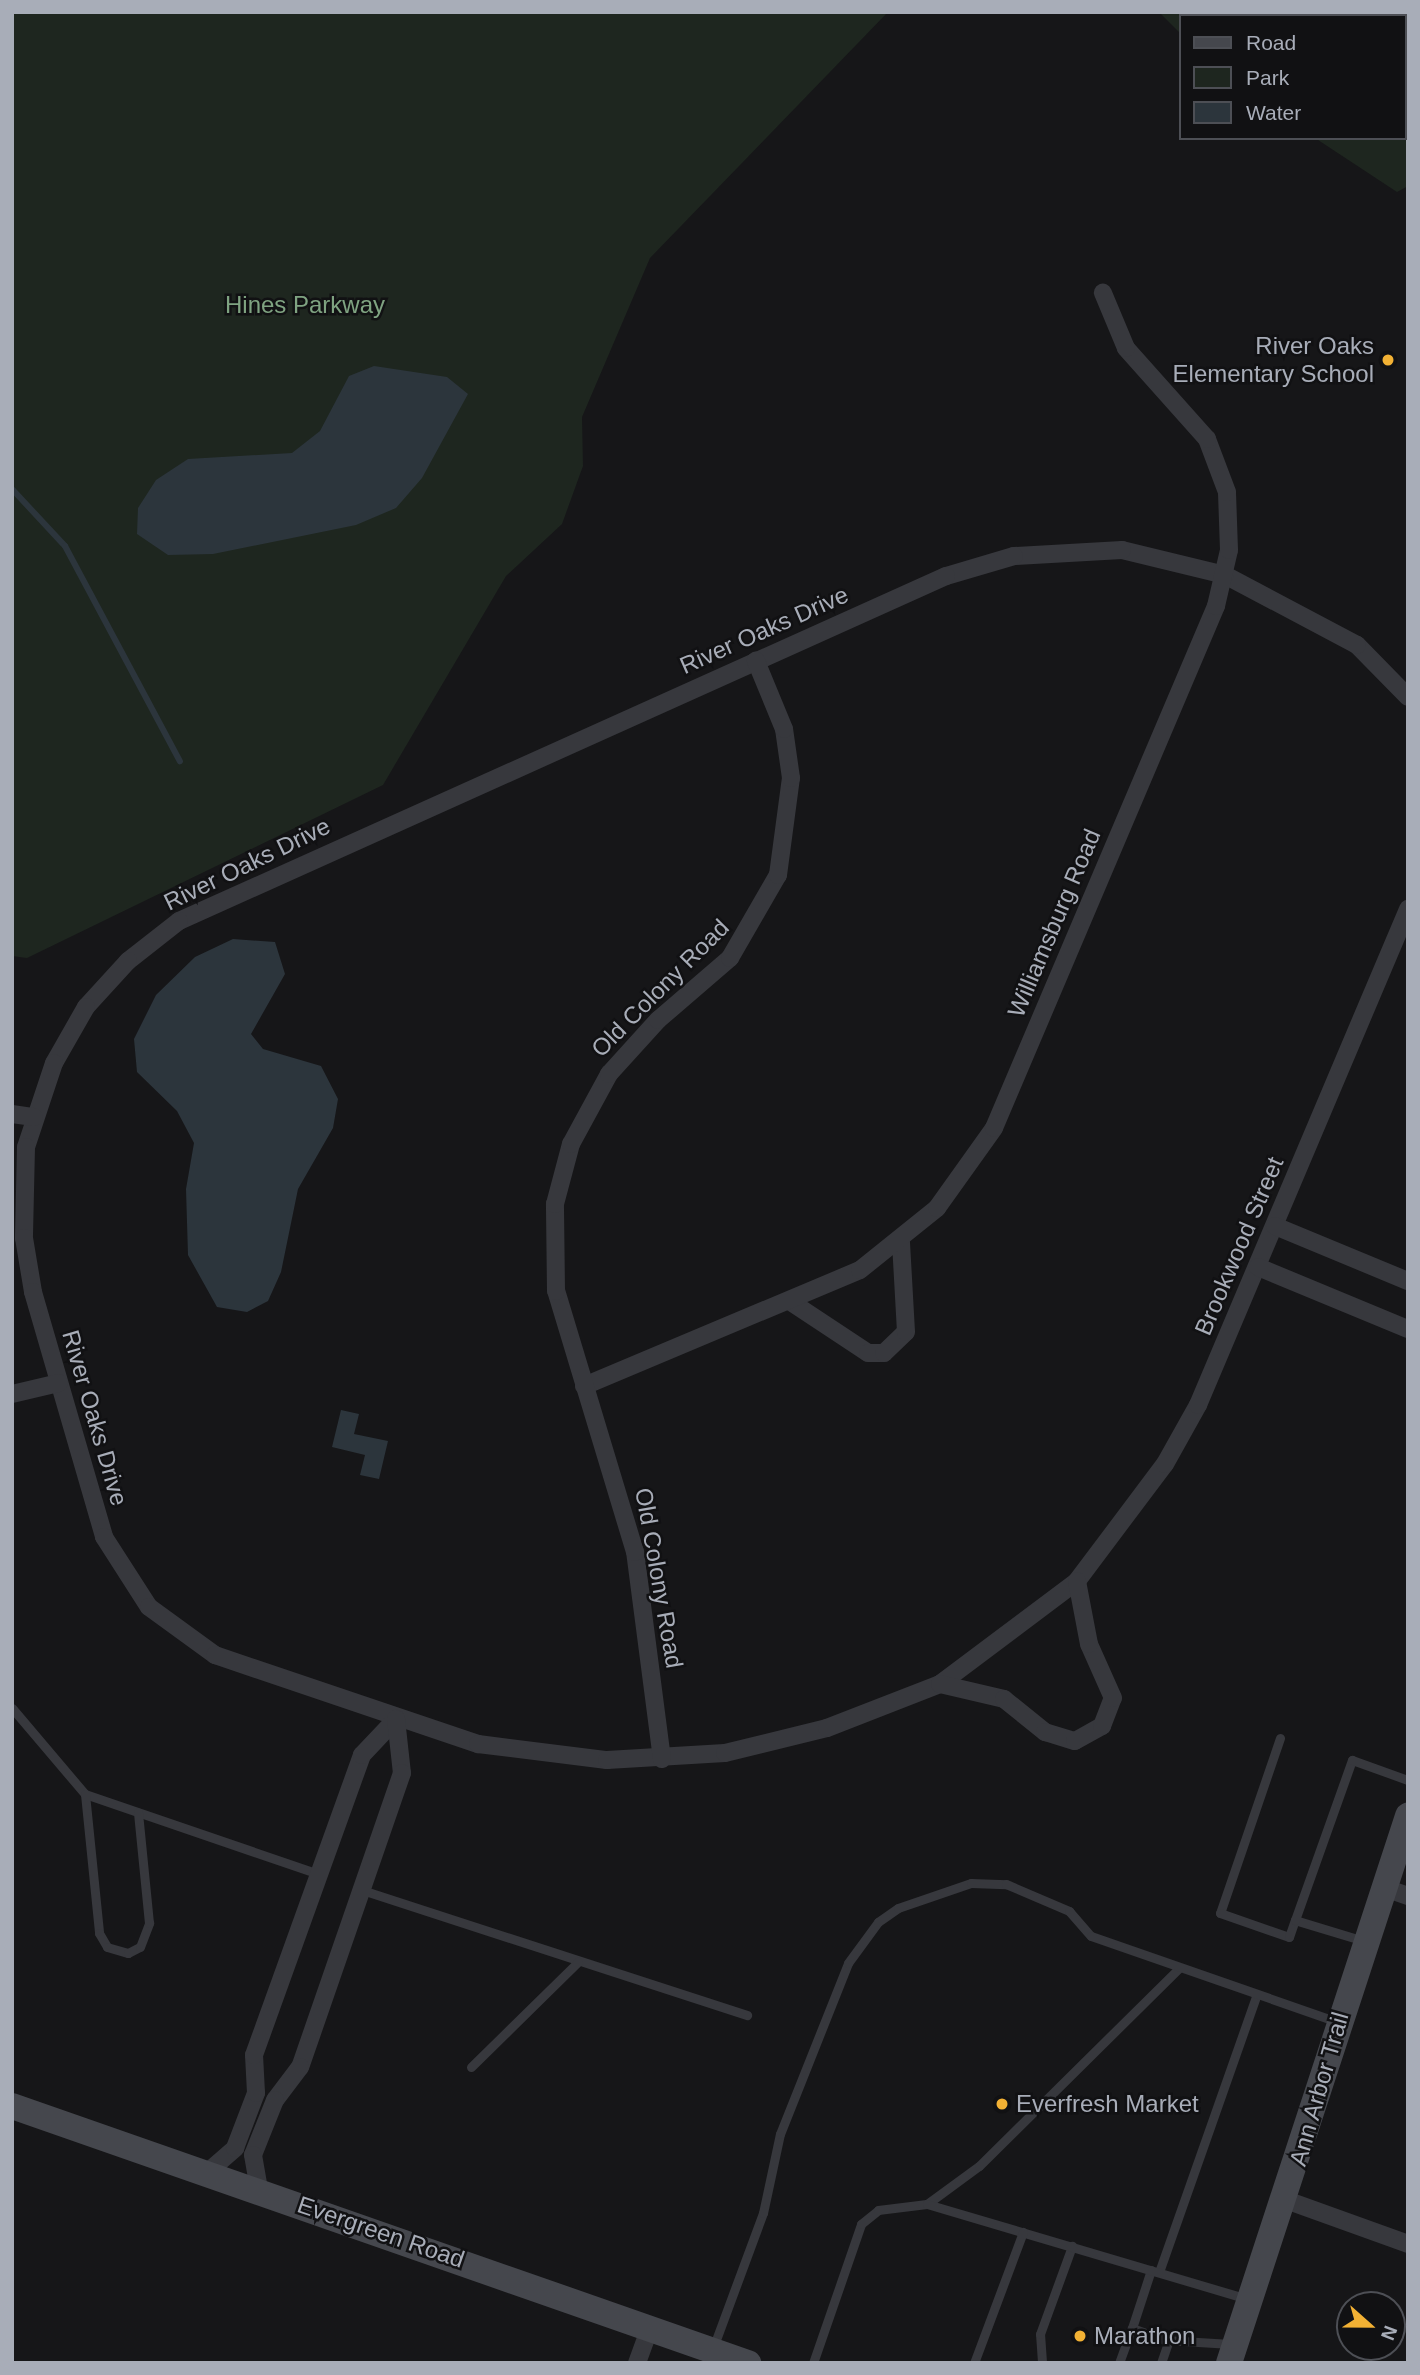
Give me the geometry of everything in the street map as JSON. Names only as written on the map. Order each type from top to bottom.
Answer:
[{"type":"street","name":"Williamsburg Road","points":[[584,1386],[791,1302],[860,1270],[901,1242],[968,1170],[993,1128],[1225,575],[1231,520],[1218,465],[1191,415],[1126,348],[1103,293]]},
{"type":"street","name":"River Oaks Drive","points":[[396,1718],[215,1655],[149,1607],[104,1537],[59,1383],[24,1238],[24,1167],[34,1117],[54,1063],[86,1007],[128,961],[179,921],[946,576],[1014,556],[1122,550],[1225,575]]},
{"type":"street","points":[[1225,575],[1357,645],[1408,697]]},
{"type":"street","name":"Old Colony Road","points":[[662,1759],[635,1552],[563,1326],[553,1264],[555,1204],[571,1144],[625,1053],[745,940],[785,851],[788,753],[777,705],[756,661]]},
{"type":"street","name":"Brookwood Street","points":[[396,1718],[543,1755],[662,1759],[790,1739],[940,1684],[1077,1581],[1185,1432],[1258,1267],[1408,909]]},
{"type":"street","points":[[12,1114],[34,1117]]},
{"type":"street","points":[[1275,1226],[1408,1281]]},
{"type":"street","points":[[791,1302],[868,1353],[884,1353],[906,1332],[901,1242]]},
{"type":"street","points":[[1258,1267],[1408,1329]]},
{"type":"street","points":[[12,1394],[59,1383]]},
{"type":"street","points":[[940,1684],[1004,1699],[1045,1732],[1075,1741],[1102,1726],[1113,1698],[1089,1644],[1077,1581]]},
{"type":"street","points":[[209,2172],[235,2148],[256,2093],[254,2055],[362,1755],[396,1718]]},
{"type":"street","points":[[259,2189],[253,2155],[275,2100],[300,2067],[402,1773],[396,1718]]},
{"type":"street","name":"Ann Arbor Trail","points":[[1235,2357],[1286,2200],[1338,2022],[1408,1816]]},
{"type":"street","points":[[1382,1887],[1408,1896]]},
{"type":"street","name":"Evergreen Road","points":[[12,2106],[259,2189],[748,2363]]},
{"type":"street","points":[[1286,2200],[1408,2244]]},
{"type":"street","points":[[637,2363],[650,2327]]},
{"type":"lane","points":[[12,1708],[85,1794],[319,1874]]},
{"type":"lane","points":[[1280,1738],[1220,1913],[1289,1937],[1352,1760],[1408,1780]]},
{"type":"lane","points":[[85,1794],[99,1933],[107,1947],[128,1953],[140,1947],[149,1923],[138,1813]]},
{"type":"lane","points":[[712,2351],[763,2214],[780,2134],[848,1963],[878,1922],[898,1909],[989,1880],[1069,1911],[1091,1936],[1256,1997],[1338,2022]]},
{"type":"lane","points":[[362,1890],[578,1962],[611,1967],[747,2015]]},
{"type":"lane","points":[[1295,1920],[1364,1941]]},
{"type":"lane","points":[[471,2067],[578,1962]]},
{"type":"lane","points":[[927,2204],[986,2160],[1179,1968]]},
{"type":"lane","points":[[1119,2363],[1256,1997]]},
{"type":"lane","points":[[813,2363],[861,2224],[878,2210],[927,2204],[1252,2301]]},
{"type":"lane","points":[[974,2363],[1023,2232]]},
{"type":"lane","points":[[1043,2362],[1040,2334],[1072,2246]]},
{"type":"lane","points":[[1132,2328],[1235,2357]]},
{"type":"lane","points":[[1161,2363],[1169,2340]]},
{"type":"green space","name":"Hines Parkway","points":[[12,12],[888,12],[650,258],[582,417],[583,466],[562,524],[506,576],[383,785],[27,958],[12,956]]},
{"type":"green space","points":[[1159,12],[1408,12],[1408,186],[1397,192],[1318,140],[1406,140],[1406,14],[1178,14],[1178,31]]},
{"type":"water","points":[[374,366],[447,377],[468,394],[422,478],[396,508],[356,525],[213,554],[168,555],[137,534],[138,508],[156,480],[188,459],[292,453],[320,431],[349,376]]},
{"type":"water","points":[[233,939],[275,942],[285,974],[251,1034],[263,1049],[321,1066],[338,1099],[333,1128],[298,1189],[281,1272],[268,1301],[247,1312],[217,1307],[188,1255],[186,1189],[194,1143],[177,1111],[137,1072],[134,1039],[156,995],[195,957]]},
{"type":"water","points":[[341,1410],[359,1414],[354,1434],[388,1441],[379,1479],[360,1475],[365,1455],[332,1447]]},
{"type":"waterway","points":[[12,489],[65,546],[180,761]]},
{"type":"place","name":"River Oaks Elementary School","points":[[1388,360]]},
{"type":"place","name":"Everfresh Market","points":[[1002,2104]]},
{"type":"place","name":"Marathon","points":[[1080,2336]]}]
